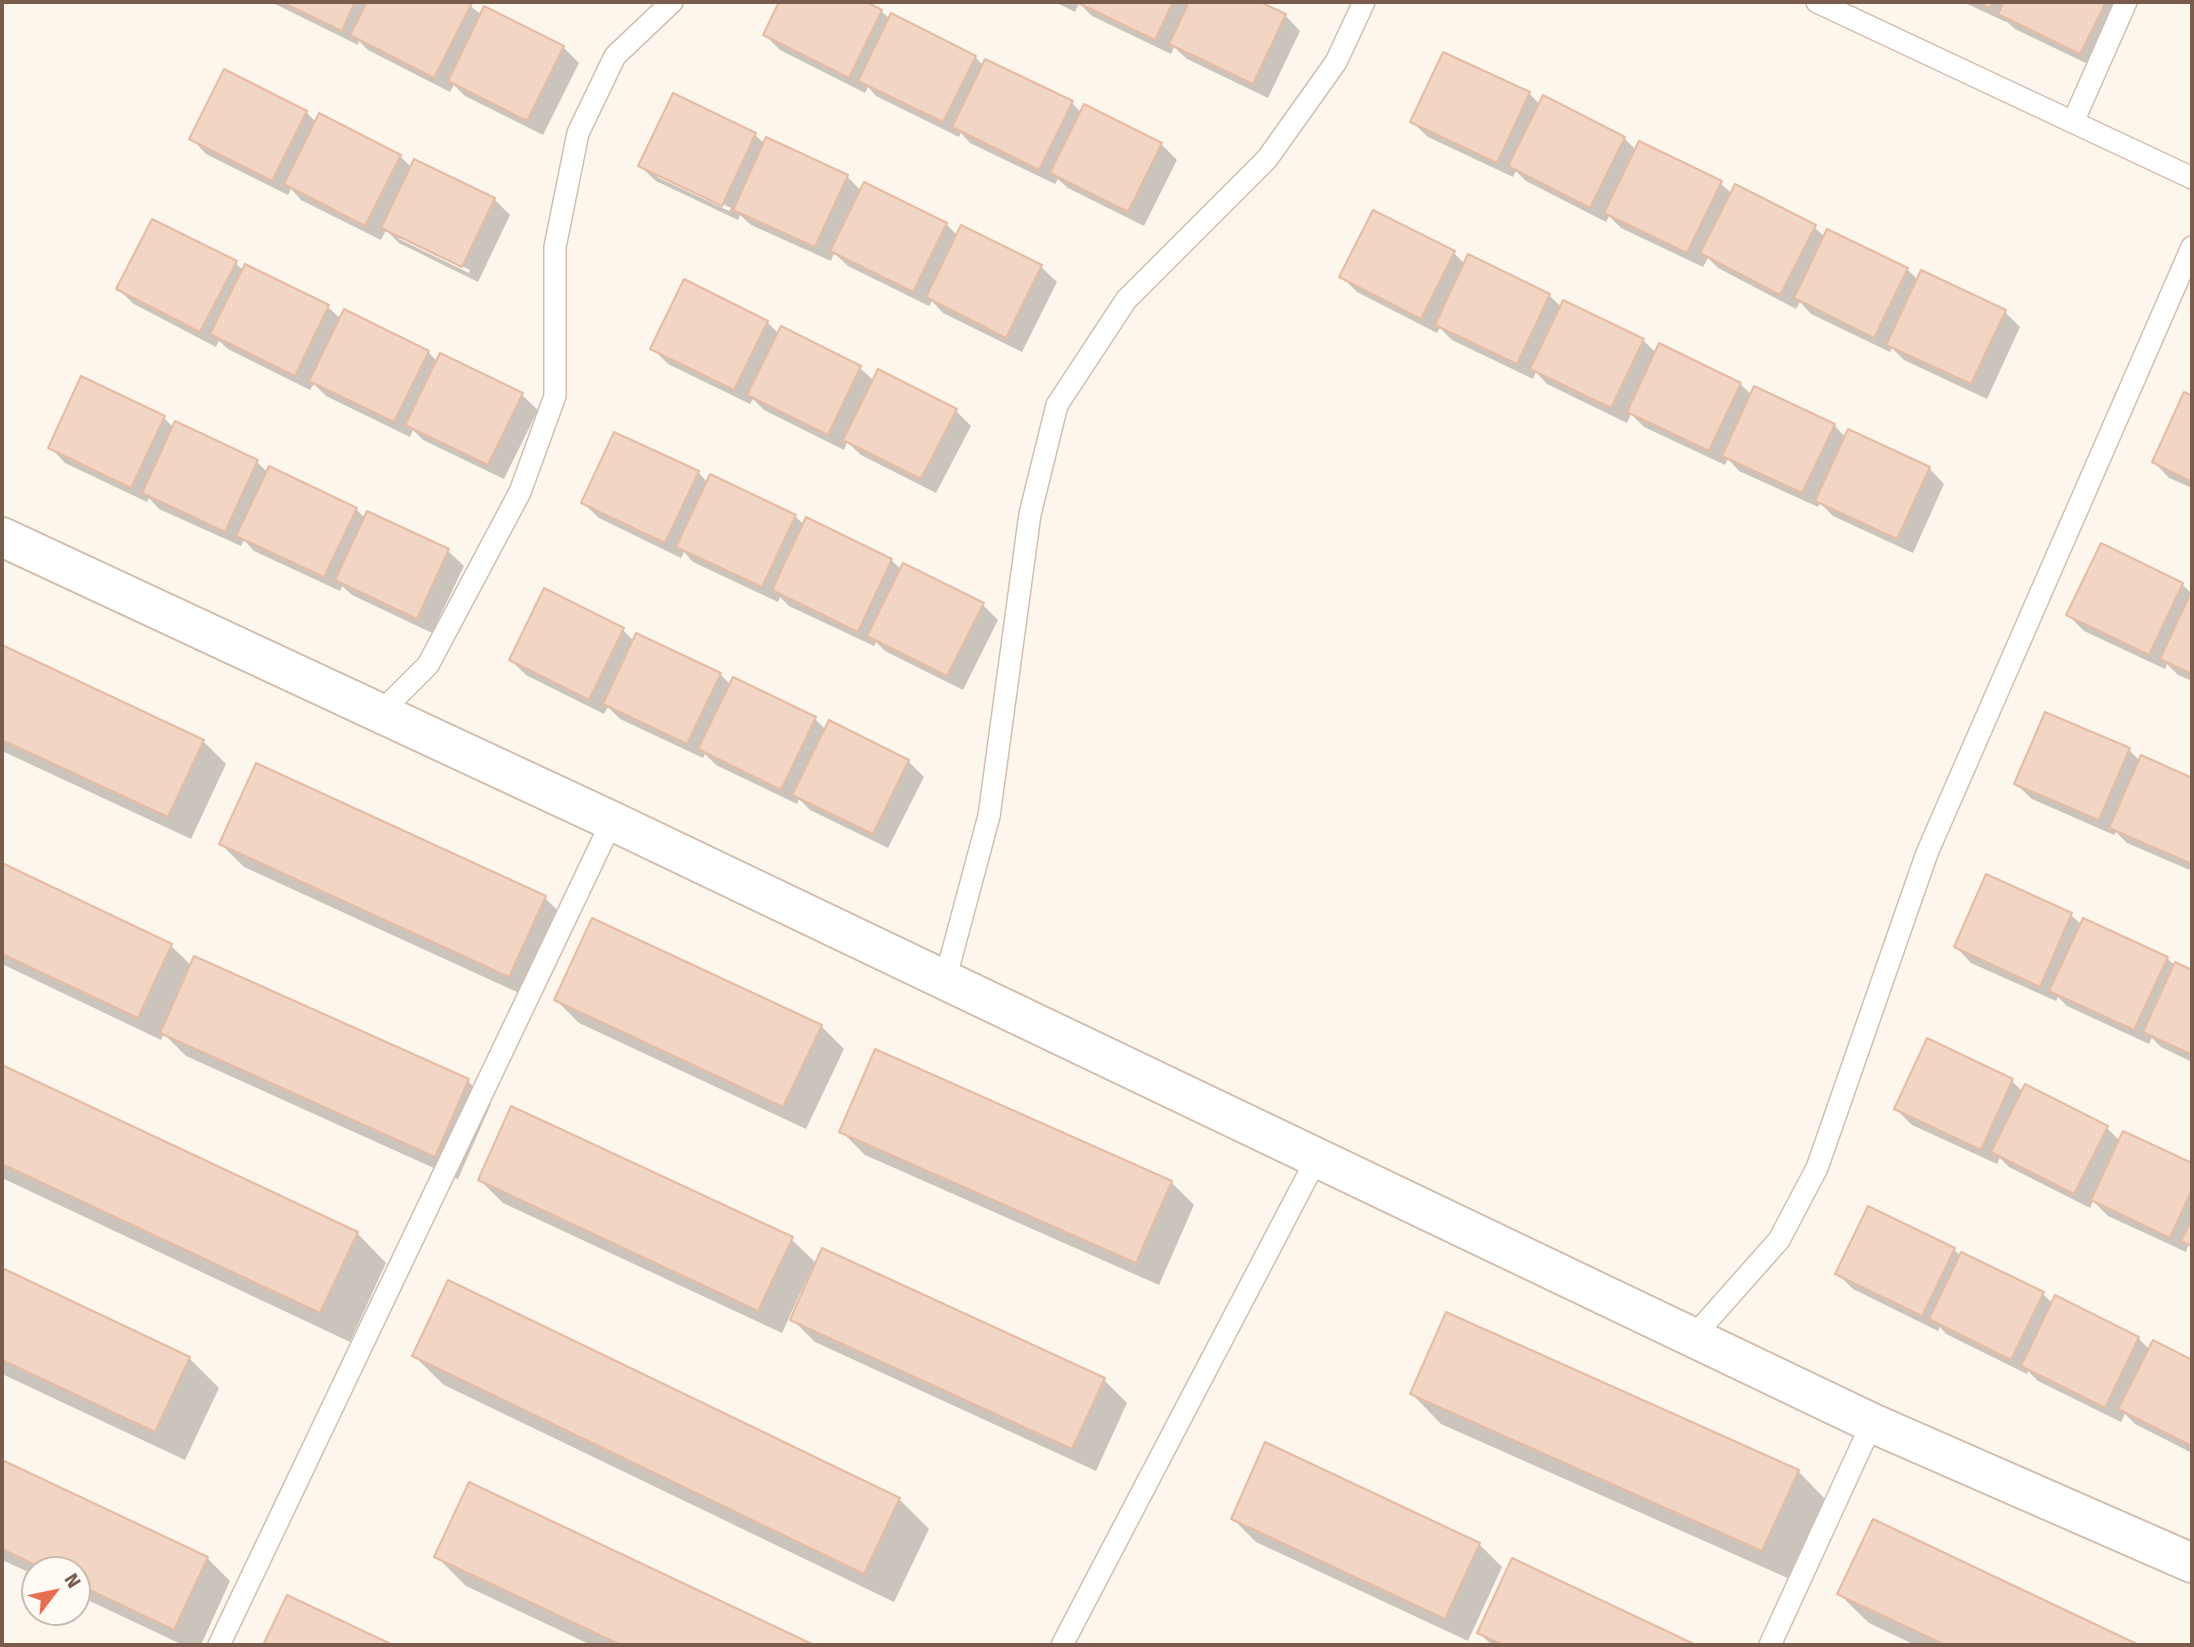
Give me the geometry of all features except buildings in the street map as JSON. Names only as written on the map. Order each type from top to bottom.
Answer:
[{"type":"street","points":[[2,537],[612,821],[1872,1423],[2192,1563]]},
{"type":"lane","points":[[380,713],[428,665],[520,492],[555,396],[555,247],[578,133],[615,55],[672,2]]},
{"type":"lane","points":[[945,980],[989,816],[1030,514],[1057,405],[1126,300],[1268,159],[1336,62],[1364,2]]},
{"type":"lane","points":[[1817,2],[2192,178]]},
{"type":"lane","points":[[2073,122],[2126,2]]},
{"type":"lane","points":[[1693,1337],[1779,1240],[1817,1168],[1927,853],[2192,247]]},
{"type":"lane","points":[[219,1645],[612,821]]},
{"type":"lane","points":[[1062,1645],[1317,1158]]},
{"type":"lane","points":[[1770,1645],[1872,1423]]}]
